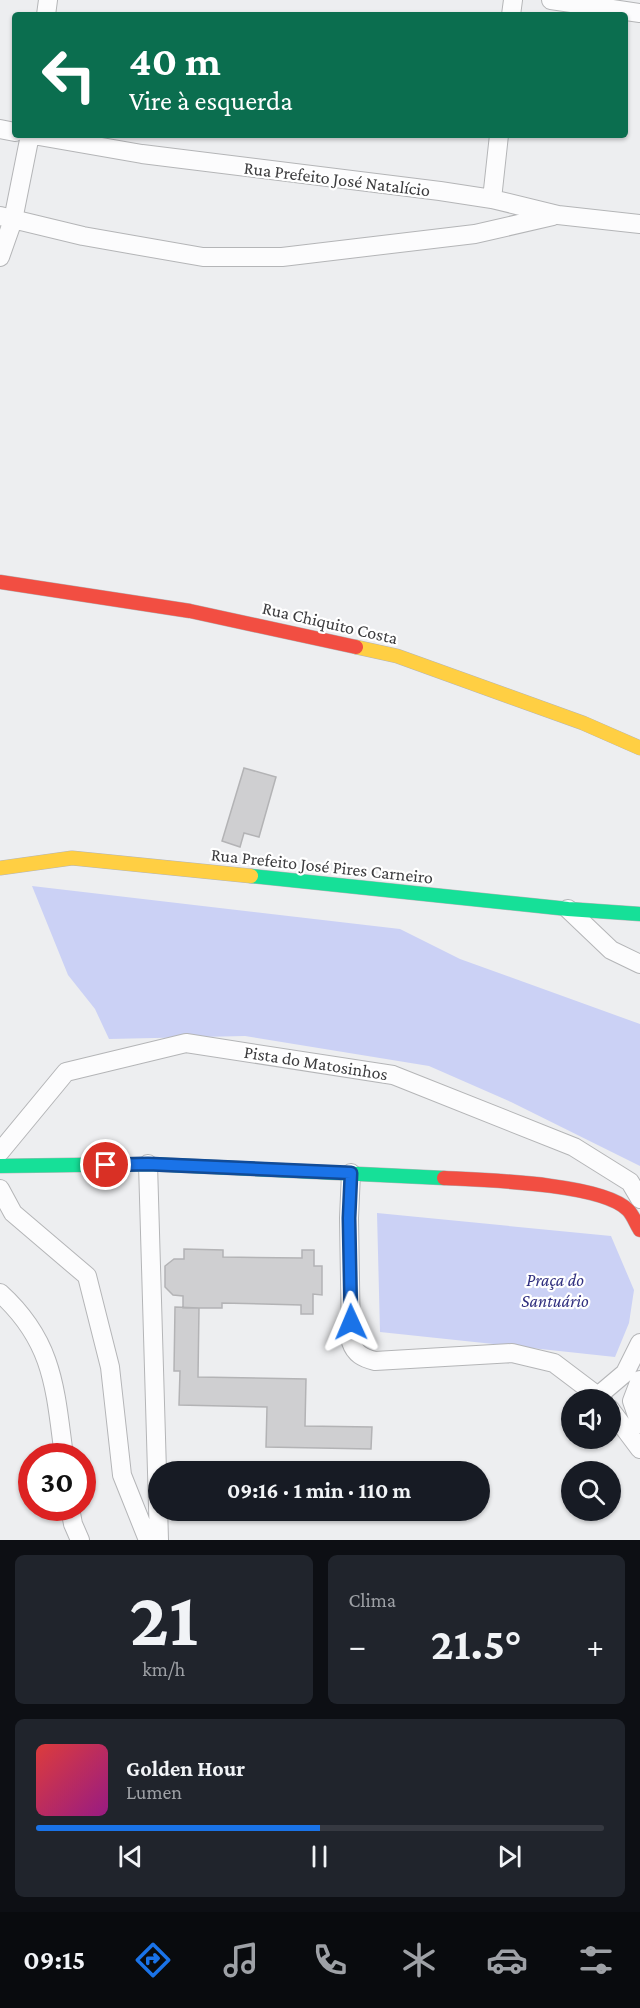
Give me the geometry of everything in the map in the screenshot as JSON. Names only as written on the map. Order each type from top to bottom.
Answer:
[{"type":"street","points":[[551,0],[640,13]]},
{"type":"street","points":[[0,257],[6,218],[30,138]]},
{"type":"street","name":"Rua Prefeito José Natalício","points":[[49,138],[142,154],[428,190],[492,200],[558,215],[640,224]]},
{"type":"street","points":[[492,200],[499,138]]},
{"type":"street","points":[[6,218],[83,236],[203,256],[282,257],[475,234],[558,215]]},
{"type":"street","name":"Rua Chiquito Costa","points":[[0,582],[190,611],[397,656],[583,723],[640,748]]},
{"type":"street","name":"Rua Prefeito José Pires Carneiro","points":[[0,868],[72,858],[568,909],[640,914]]},
{"type":"street","points":[[568,909],[611,950],[640,964]]},
{"type":"street","name":"Pista do Matosinhos","points":[[0,1152],[66,1072],[186,1042],[393,1075],[574,1148],[630,1182],[640,1199]]},
{"type":"street","points":[[148,1164],[159,1540]]},
{"type":"street","points":[[0,1166],[148,1164],[515,1181],[605,1196],[628,1210],[640,1230]]},
{"type":"street","points":[[351,1173],[349,1230],[353,1350],[363,1358],[375,1360],[512,1353],[554,1364],[588,1389]]},
{"type":"street","points":[[0,1189],[13,1213],[87,1276],[110,1367],[122,1475],[148,1540]]},
{"type":"street","points":[[0,1293],[18,1309],[41,1343],[54,1386],[62,1443]]},
{"type":"street","points":[[613,1389],[625,1373],[640,1343]]},
{"type":"street","points":[[640,1380],[632,1401],[640,1424]]},
{"type":"street","points":[[621,1424],[640,1449]]},
{"type":"street","points":[[72,1521],[80,1540]]},
{"type":"green space","points":[[32,886],[400,929],[460,959],[640,1024],[640,1166],[511,1102],[429,1066],[245,1036],[109,1039],[95,1009],[68,975]]},
{"type":"green space","name":"Praça do Santuário","points":[[377,1213],[611,1236],[634,1290],[629,1323],[615,1357],[380,1332]]},
{"type":"building","points":[[244,768],[276,777],[259,837],[244,833],[240,847],[222,841]]},
{"type":"building","points":[[184,1249],[223,1250],[223,1257],[302,1258],[302,1250],[314,1250],[314,1266],[322,1266],[322,1295],[313,1294],[313,1314],[301,1314],[301,1305],[222,1303],[222,1308],[183,1308],[183,1296],[173,1295],[165,1287],[165,1266],[174,1259],[184,1259]]},
{"type":"building","points":[[175,1307],[199,1308],[198,1377],[306,1379],[305,1426],[372,1427],[371,1449],[266,1447],[267,1407],[179,1405],[180,1371],[174,1371]]},
{"type":"traffic: fast","points":[[251,876],[568,909],[640,914]]},
{"type":"traffic: fast","points":[[0,1166],[148,1164],[444,1178]]},
{"type":"traffic: slow","points":[[356,647],[397,656],[583,723],[640,748]]},
{"type":"traffic: slow","points":[[0,868],[72,858],[251,876]]},
{"type":"traffic: jam","points":[[0,582],[190,611],[356,647]]},
{"type":"traffic: jam","points":[[444,1178],[513,1182],[594,1194],[614,1201],[628,1210],[640,1230]]},
{"type":"route","points":[[106,1165],[148,1164],[351,1173],[349,1218],[351,1322]]}]
